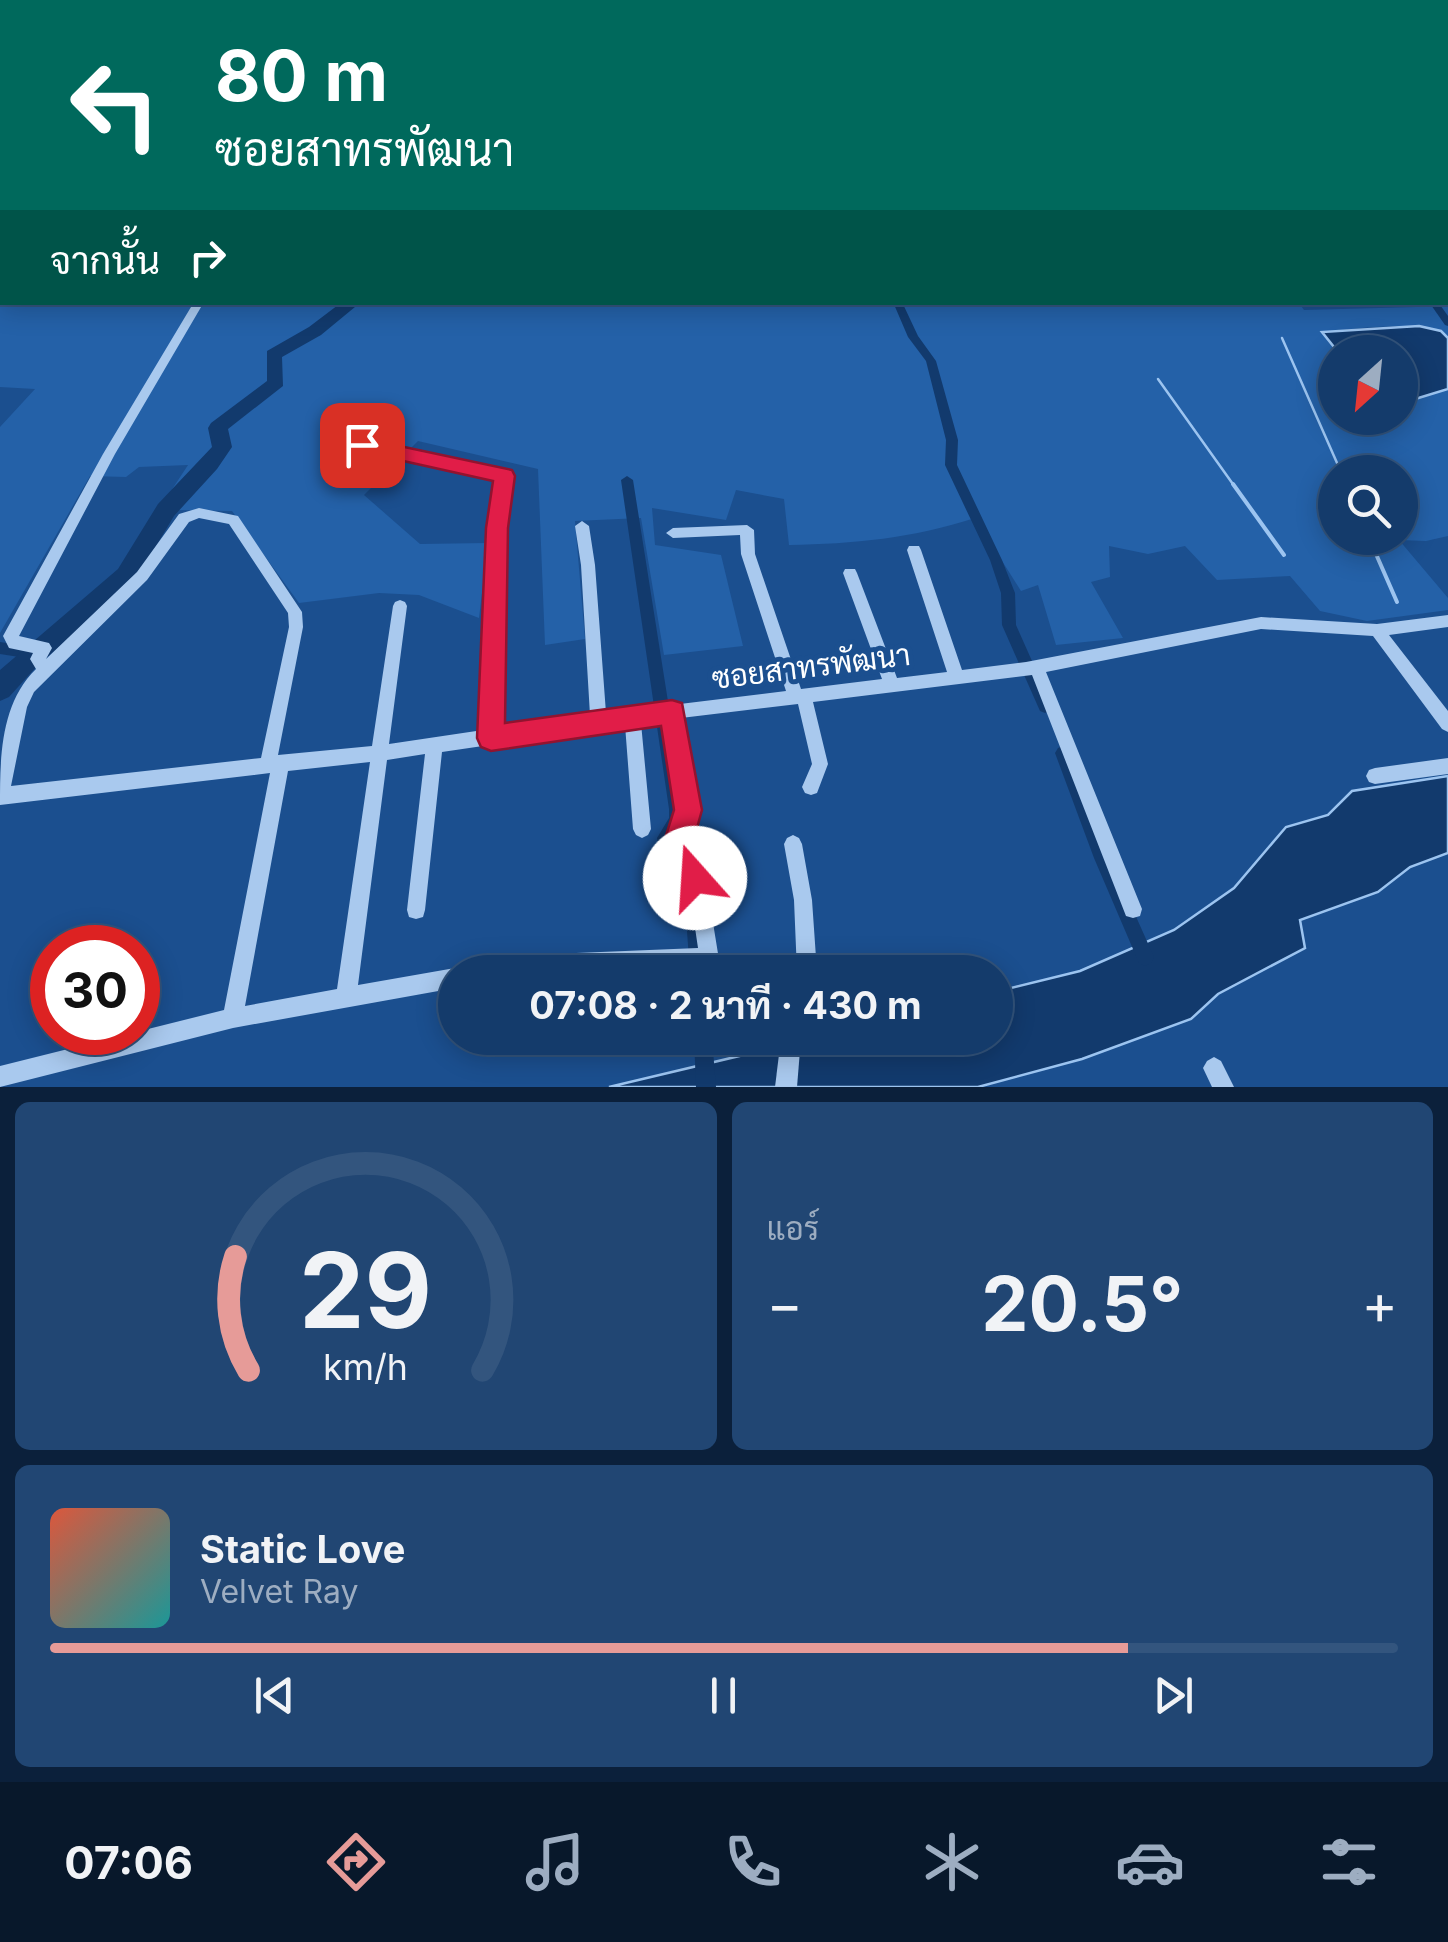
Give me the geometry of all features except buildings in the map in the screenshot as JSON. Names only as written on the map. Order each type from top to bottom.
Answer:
[{"type":"street","points":[[43,668],[38,647],[14,643],[11,636],[109,454],[196,305]]},
{"type":"street","points":[[362,445],[504,476],[497,528],[491,738]]},
{"type":"street","points":[[1,796],[19,707],[28,686],[43,668],[142,576],[184,518],[199,513],[233,520],[294,612],[296,628],[233,1018]]},
{"type":"street","points":[[582,526],[599,722]]},
{"type":"street","points":[[674,532],[747,530],[748,554],[820,764],[811,787]]},
{"type":"street","points":[[914,550],[956,675]]},
{"type":"street","points":[[850,574],[892,684]]},
{"type":"street","points":[[346,999],[400,606]]},
{"type":"street","name":"ซอยสาทรพัฒนา","points":[[1,796],[378,753],[1031,667],[1261,622],[1377,630],[1448,621]]},
{"type":"street","points":[[1377,630],[1448,724]]},
{"type":"street","points":[[1031,667],[1132,909]]},
{"type":"street","points":[[666,713],[688,810],[676,848],[700,892],[704,955]]},
{"type":"street","points":[[632,717],[642,829]]},
{"type":"street","points":[[416,910],[434,744]]},
{"type":"street","points":[[1374,776],[1448,766]]},
{"type":"street","points":[[793,844],[805,913],[806,955]]},
{"type":"street","points":[[0,1077],[233,1018],[438,981]]},
{"type":"street","points":[[786,1087],[790,1055]]},
{"type":"shaded area","points":[[0,305],[1300,305],[1304,310],[1448,305],[1448,338],[1424,328],[1407,327],[1318,335],[1318,435],[1418,435],[1418,398],[1448,389],[1448,536],[1418,541],[1418,455],[1318,455],[1318,555],[1412,555],[1448,598],[1448,610],[1367,621],[1320,611],[1290,576],[1217,580],[1185,546],[1148,554],[1109,546],[1110,577],[1091,582],[1123,638],[1056,645],[1038,585],[1021,591],[975,518],[883,539],[789,545],[784,499],[736,490],[726,520],[652,508],[655,545],[721,555],[743,646],[664,655],[641,518],[575,521],[585,639],[545,645],[538,469],[418,441],[364,495],[420,544],[488,543],[479,618],[419,595],[379,593],[299,603],[232,511],[177,510],[181,498],[169,494],[188,465],[139,467],[126,477],[90,476],[0,633],[0,427],[35,389],[0,387]]},
{"type":"shaded area","points":[[1419,326],[1441,331],[1448,338],[1448,389],[1418,398],[1418,335],[1322,332]]},
{"type":"shaded area","points":[[1448,776],[1448,853],[1410,867],[1378,892],[1300,920],[1305,948],[1218,994],[1191,1019],[1082,1059],[978,1087],[609,1087],[744,1055],[1013,1055],[1013,988],[1080,971],[1174,930],[1234,888],[1286,827],[1328,815],[1352,791]]},
{"type":"waterway","points":[[0,689],[44,644],[132,569],[166,510],[222,447],[218,428],[276,382],[273,355],[315,331],[349,305]]},
{"type":"waterway","points":[[898,305],[913,337],[931,361],[952,440],[951,465],[996,560],[1008,593],[1009,625],[1045,706]]},
{"type":"waterway","points":[[1435,305],[1448,323]]},
{"type":"waterway","points":[[1282,338],[1334,455]]},
{"type":"waterway","points":[[1158,379],[1235,487]]},
{"type":"waterway","points":[[627,480],[677,809],[677,820],[665,838],[668,851],[679,866]]},
{"type":"waterway","points":[[1233,484],[1284,555]]},
{"type":"waterway","points":[[1376,555],[1397,602]]},
{"type":"waterway","points":[[0,648],[32,653]]},
{"type":"waterway","points":[[1063,753],[1145,957]]},
{"type":"waterway","points":[[695,918],[698,955]]},
{"type":"waterway","points":[[704,1055],[706,1087]]},
{"type":"route","points":[[362,445],[504,476],[497,528],[491,738],[672,712],[688,810],[676,848],[695,878]]}]
